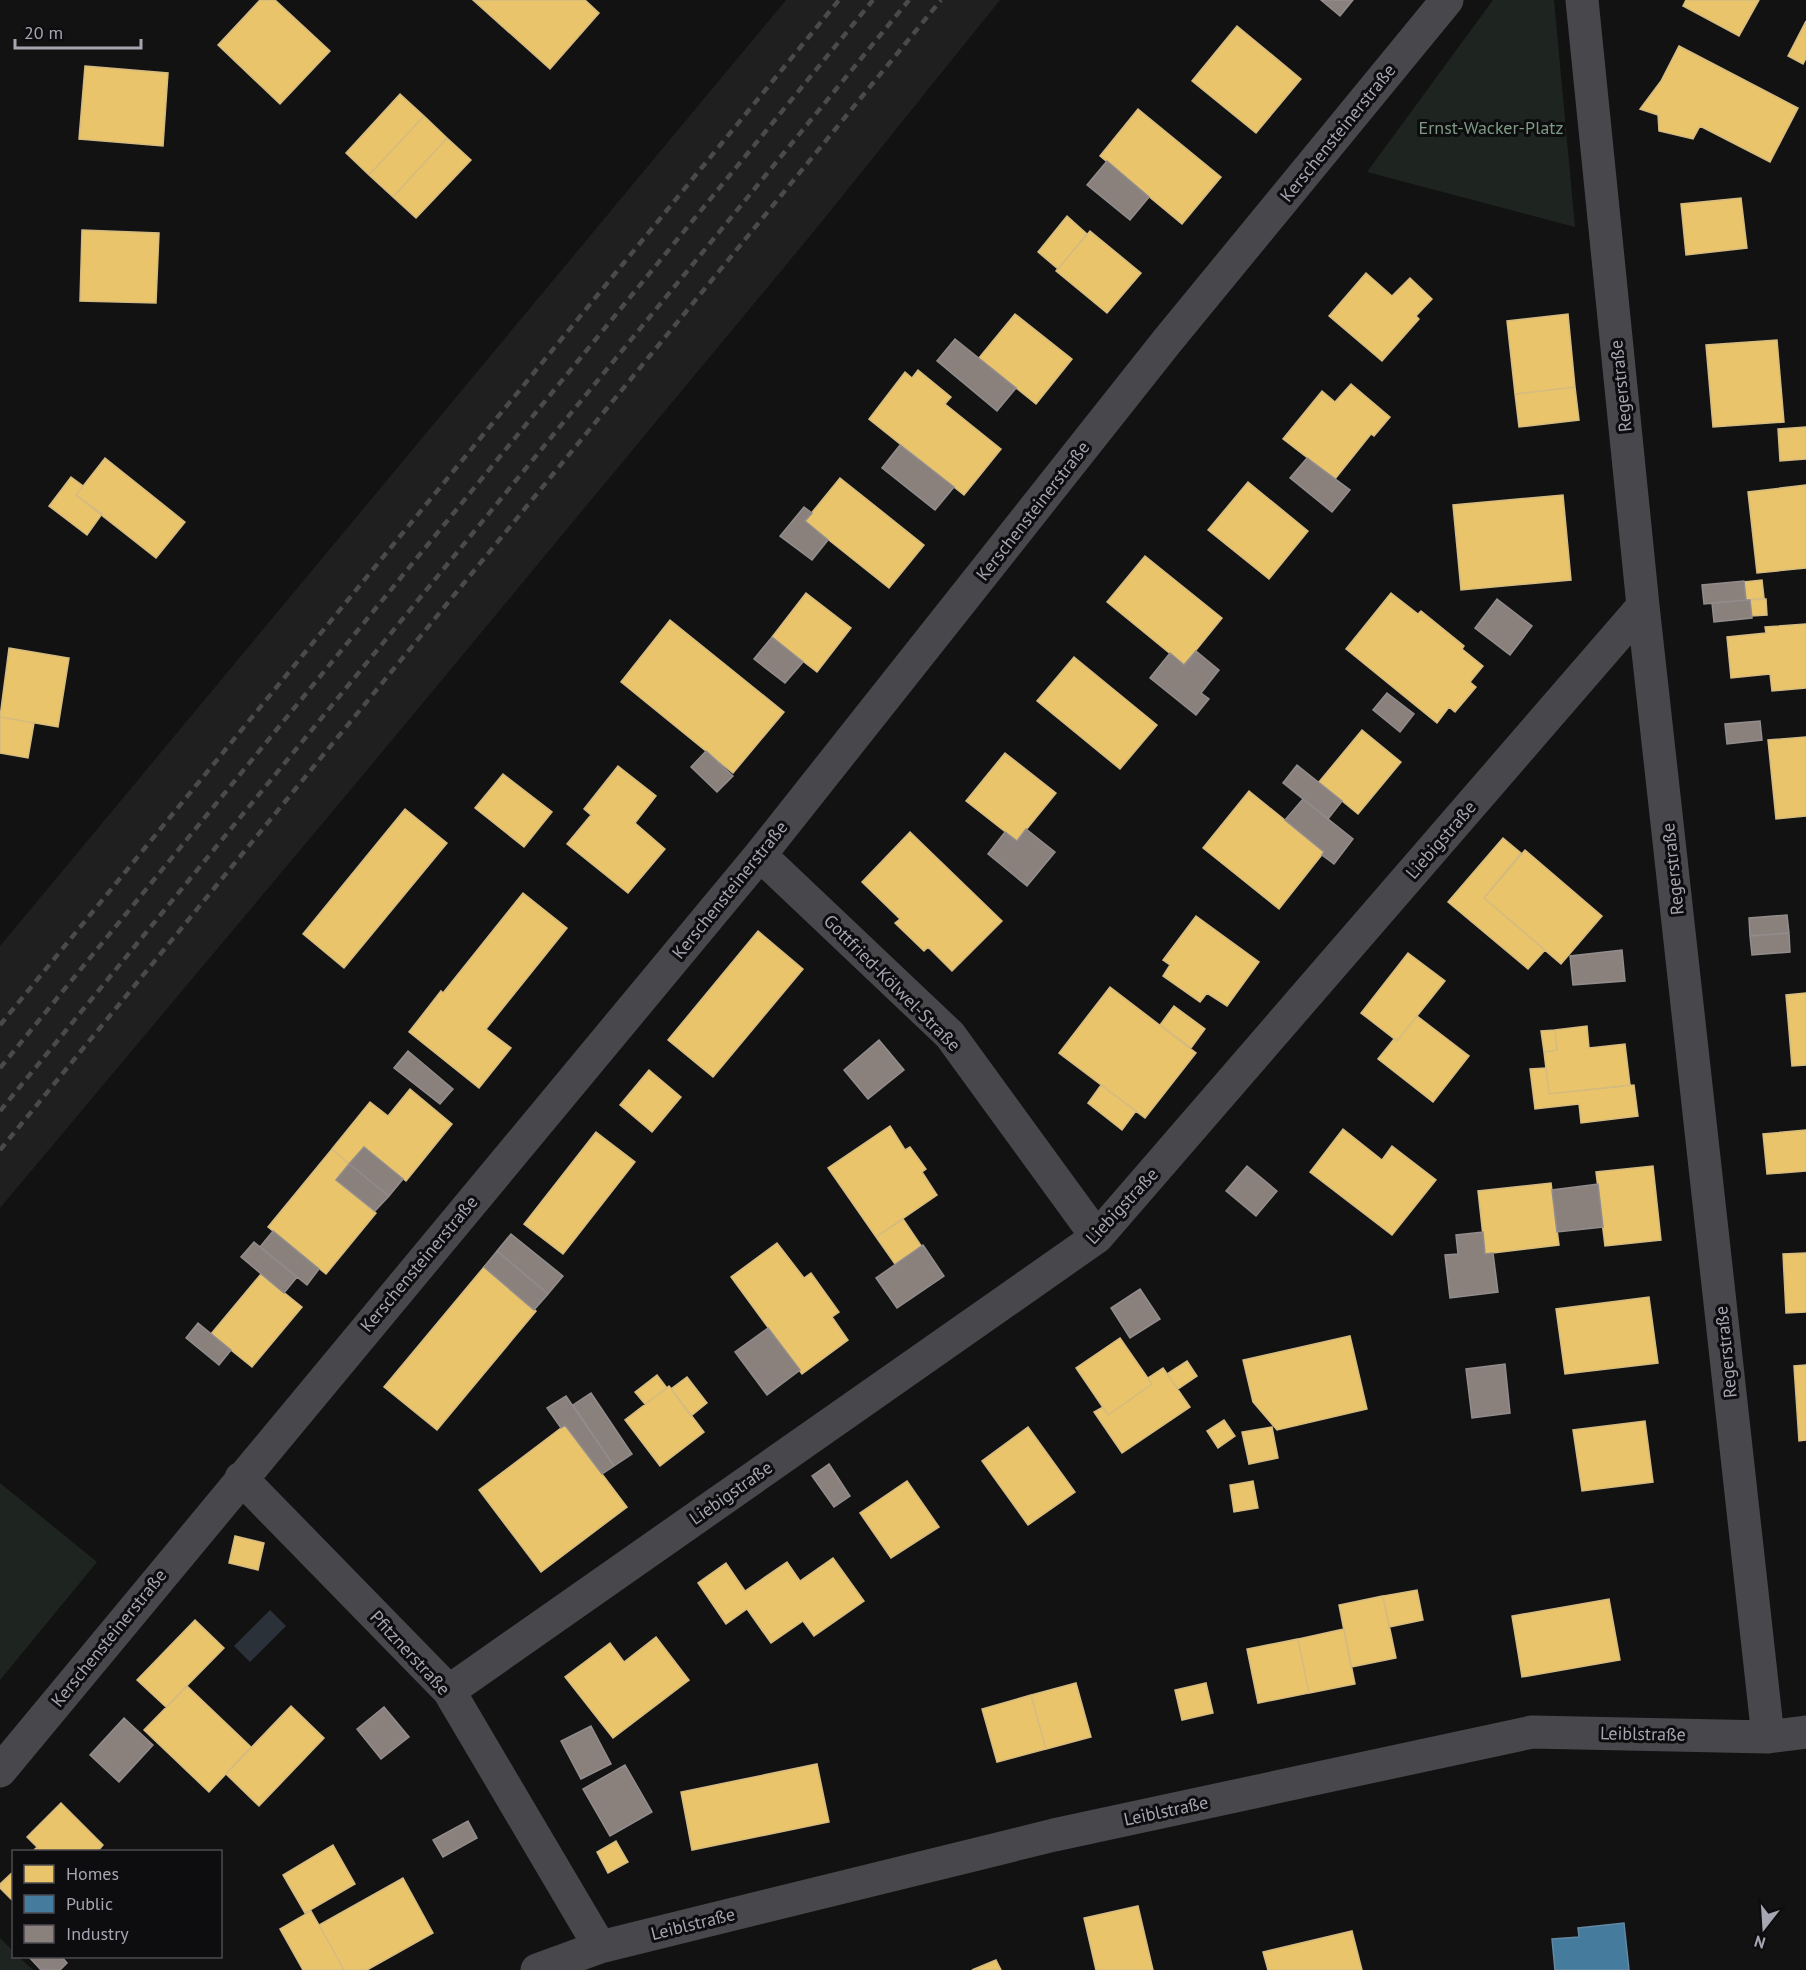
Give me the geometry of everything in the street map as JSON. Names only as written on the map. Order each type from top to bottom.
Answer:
[{"type":"street","name":"Kerschensteinerstraße","points":[[0,1771],[760,855],[1161,350],[1447,0]]},
{"type":"street","name":"Regerstraße","points":[[1582,0],[1643,606],[1768,1737]]},
{"type":"street","name":"Liebigstraße","points":[[449,1690],[1097,1238],[1643,606]]},
{"type":"street","name":"Gottfried-Kölwel-Straße","points":[[760,855],[950,1035],[1097,1238]]},
{"type":"street","name":"Pfitznerstraße","points":[[241,1478],[449,1690],[600,1947]]},
{"type":"street","name":"Leiblstraße","points":[[537,1970],[600,1947],[1053,1835],[1532,1732],[1768,1737],[1806,1732]]},
{"type":"shaded area","points":[[786,0],[1000,0],[815,230],[0,1208],[0,946]]},
{"type":"shaded area","points":[[270,1610],[286,1626],[250,1662],[234,1646]]},
{"type":"green space","name":"Ernst-Wacker-Platz","points":[[1493,0],[1554,0],[1575,227],[1367,172]]},
{"type":"green space","points":[[0,1483],[97,1562],[0,1680]]},
{"type":"green space","points":[[0,1938],[12,1950],[12,1958],[20,1958],[33,1970],[0,1970]]},
{"type":"building: Homes","points":[[260,0],[275,0],[330,51],[280,104],[218,45]]},
{"type":"building: Homes","points":[[473,0],[585,0],[599,13],[550,69]]},
{"type":"building: Homes","points":[[1686,0],[1759,0],[1739,36],[1683,6]]},
{"type":"building: Homes","points":[[1806,21],[1806,58],[1803,64],[1788,56]]},
{"type":"building: Homes","points":[[1237,26],[1301,79],[1256,133],[1192,81]]},
{"type":"building: Homes","points":[[1679,46],[1798,108],[1770,162],[1700,126],[1693,139],[1659,131],[1658,115],[1640,109],[1661,81]]},
{"type":"building: Homes","points":[[85,66],[168,73],[163,146],[79,139]]},
{"type":"building: Homes","points":[[400,94],[424,116],[369,175],[346,153]]},
{"type":"building: Homes","points":[[1138,109],[1221,177],[1182,224],[1100,156]]},
{"type":"building: Homes","points":[[424,116],[447,138],[393,197],[369,175]]},
{"type":"building: Homes","points":[[447,138],[471,160],[416,218],[393,197]]},
{"type":"building: Homes","points":[[1741,198],[1747,248],[1686,255],[1681,204]]},
{"type":"building: Homes","points":[[1067,216],[1087,234],[1058,269],[1038,252]]},
{"type":"building: Homes","points":[[82,230],[159,233],[156,303],[80,301]]},
{"type":"building: Homes","points":[[1090,231],[1141,273],[1107,313],[1056,271]]},
{"type":"building: Homes","points":[[1366,273],[1392,296],[1410,278],[1432,299],[1416,316],[1419,319],[1382,361],[1329,316]]},
{"type":"building: Homes","points":[[1015,314],[1072,359],[1036,404],[979,358]]},
{"type":"building: Homes","points":[[1568,314],[1575,387],[1515,394],[1507,321]]},
{"type":"building: Homes","points":[[1777,340],[1784,422],[1713,427],[1706,345]]},
{"type":"building: Homes","points":[[918,370],[951,397],[945,404],[1001,449],[964,495],[869,419],[905,372],[912,378]]},
{"type":"building: Homes","points":[[1351,384],[1390,417],[1374,436],[1371,434],[1335,479],[1283,439],[1322,391],[1335,402]]},
{"type":"building: Homes","points":[[1575,387],[1579,420],[1519,427],[1515,394]]},
{"type":"building: Homes","points":[[1806,427],[1806,459],[1780,461],[1778,429]]},
{"type":"building: Homes","points":[[105,458],[185,522],[156,558],[76,495]]},
{"type":"building: Homes","points":[[71,477],[83,486],[76,495],[102,514],[87,535],[49,506]]},
{"type":"building: Homes","points":[[840,478],[924,545],[889,588],[805,521]]},
{"type":"building: Homes","points":[[1248,482],[1308,531],[1269,579],[1208,530]]},
{"type":"building: Homes","points":[[1806,485],[1806,568],[1757,573],[1748,492]]},
{"type":"building: Homes","points":[[1563,495],[1571,580],[1461,590],[1453,505]]},
{"type":"building: Homes","points":[[1145,556],[1222,618],[1184,665],[1107,602]]},
{"type":"building: Homes","points":[[1762,580],[1764,598],[1746,600],[1744,582]]},
{"type":"building: Homes","points":[[806,593],[851,628],[817,672],[772,637]]},
{"type":"building: Homes","points":[[1391,593],[1418,614],[1421,611],[1464,646],[1462,649],[1483,666],[1470,682],[1476,687],[1455,712],[1449,707],[1437,723],[1346,649]]},
{"type":"building: Homes","points":[[1766,599],[1767,615],[1751,616],[1750,600]]},
{"type":"building: Homes","points":[[670,620],[784,712],[733,773],[621,682]]},
{"type":"building: Homes","points":[[1806,624],[1806,688],[1772,691],[1770,674],[1731,678],[1727,637],[1766,633],[1765,627]]},
{"type":"building: Homes","points":[[9,648],[69,658],[58,727],[0,717]]},
{"type":"building: Homes","points":[[1074,657],[1157,725],[1120,769],[1037,701]]},
{"type":"building: Homes","points":[[0,717],[34,723],[28,758],[0,753]]},
{"type":"building: Homes","points":[[1362,730],[1401,762],[1358,814],[1319,782]]},
{"type":"building: Homes","points":[[1806,737],[1806,816],[1776,819],[1768,740]]},
{"type":"building: Homes","points":[[1005,753],[1056,793],[1017,841],[966,801]]},
{"type":"building: Homes","points":[[618,766],[656,796],[635,823],[665,849],[628,893],[567,844],[591,815],[584,809]]},
{"type":"building: Homes","points":[[503,774],[552,812],[524,847],[475,808]]},
{"type":"building: Homes","points":[[1249,791],[1324,852],[1279,909],[1203,848]]},
{"type":"building: Homes","points":[[405,809],[447,843],[344,968],[303,934]]},
{"type":"building: Homes","points":[[910,832],[1002,921],[952,971],[928,947],[924,951],[895,923],[900,919],[862,882]]},
{"type":"building: Homes","points":[[1503,838],[1521,853],[1484,898],[1545,950],[1528,969],[1448,902]]},
{"type":"building: Homes","points":[[1525,850],[1602,916],[1561,964],[1484,898]]},
{"type":"building: Homes","points":[[523,893],[567,928],[486,1029],[511,1048],[479,1088],[409,1032]]},
{"type":"building: Homes","points":[[1196,916],[1259,962],[1227,1006],[1207,993],[1200,1002],[1163,976],[1170,965],[1163,960]]},
{"type":"building: Homes","points":[[758,931],[803,969],[713,1077],[668,1040]]},
{"type":"building: Homes","points":[[1408,953],[1445,981],[1397,1041],[1361,1013]]},
{"type":"building: Homes","points":[[1110,987],[1196,1053],[1145,1118],[1059,1053]]},
{"type":"building: Homes","points":[[1806,993],[1806,1065],[1792,1066],[1786,995]]},
{"type":"building: Homes","points":[[1174,1006],[1205,1029],[1191,1048],[1160,1025]]},
{"type":"building: Homes","points":[[1417,1016],[1469,1056],[1433,1102],[1378,1059],[1394,1039],[1397,1041]]},
{"type":"building: Homes","points":[[1587,1026],[1589,1048],[1625,1044],[1630,1085],[1549,1094],[1544,1052],[1557,1050],[1555,1030]]},
{"type":"building: Homes","points":[[1555,1030],[1557,1050],[1544,1052],[1541,1031]]},
{"type":"building: Homes","points":[[1546,1068],[1549,1094],[1634,1085],[1638,1116],[1581,1123],[1579,1104],[1535,1109],[1530,1069]]},
{"type":"building: Homes","points":[[649,1070],[681,1097],[652,1132],[620,1105]]},
{"type":"building: Homes","points":[[1101,1085],[1136,1111],[1122,1130],[1088,1103]]},
{"type":"building: Homes","points":[[410,1089],[452,1124],[406,1181],[364,1147],[349,1164],[332,1149],[370,1102],[388,1116]]},
{"type":"building: Homes","points":[[890,1126],[905,1150],[910,1147],[926,1169],[922,1172],[937,1195],[876,1237],[828,1168]]},
{"type":"building: Homes","points":[[1343,1129],[1382,1160],[1392,1146],[1436,1180],[1392,1235],[1310,1172]]},
{"type":"building: Homes","points":[[1806,1130],[1806,1171],[1767,1174],[1763,1134]]},
{"type":"building: Homes","points":[[596,1132],[635,1162],[563,1254],[524,1224]]},
{"type":"building: Homes","points":[[332,1149],[349,1164],[336,1180],[376,1213],[326,1274],[268,1227]]},
{"type":"building: Homes","points":[[1653,1166],[1661,1240],[1605,1246],[1596,1172]]},
{"type":"building: Homes","points":[[1551,1183],[1559,1245],[1485,1254],[1478,1191]]},
{"type":"building: Homes","points":[[903,1219],[922,1247],[895,1264],[876,1237]]},
{"type":"building: Homes","points":[[777,1243],[804,1278],[811,1273],[839,1312],[832,1317],[848,1340],[802,1374],[731,1277]]},
{"type":"building: Homes","points":[[1806,1253],[1806,1312],[1786,1313],[1783,1254]]},
{"type":"building: Homes","points":[[484,1267],[536,1311],[437,1430],[384,1387]]},
{"type":"building: Homes","points":[[261,1274],[302,1307],[252,1367],[211,1334]]},
{"type":"building: Homes","points":[[1649,1297],[1658,1363],[1565,1374],[1556,1309]]},
{"type":"building: Homes","points":[[1350,1336],[1367,1409],[1277,1430],[1253,1402],[1243,1360]]},
{"type":"building: Homes","points":[[1120,1338],[1152,1384],[1108,1415],[1076,1368]]},
{"type":"building: Homes","points":[[1187,1361],[1197,1376],[1178,1389],[1167,1374]]},
{"type":"building: Homes","points":[[1806,1365],[1806,1440],[1799,1441],[1794,1366]]},
{"type":"building: Homes","points":[[1163,1368],[1190,1407],[1122,1453],[1094,1412],[1103,1407],[1108,1415],[1152,1384],[1148,1378]]},
{"type":"building: Homes","points":[[657,1375],[667,1388],[645,1404],[635,1392]]},
{"type":"building: Homes","points":[[687,1377],[707,1403],[691,1416],[671,1389]]},
{"type":"building: Homes","points":[[669,1386],[704,1432],[660,1466],[625,1420]]},
{"type":"building: Homes","points":[[1224,1420],[1235,1436],[1218,1448],[1207,1431]]},
{"type":"building: Homes","points":[[1645,1421],[1653,1482],[1582,1491],[1573,1430]]},
{"type":"building: Homes","points":[[565,1425],[627,1507],[541,1572],[479,1490]]},
{"type":"building: Homes","points":[[1028,1427],[1075,1492],[1028,1525],[982,1461]]},
{"type":"building: Homes","points":[[1272,1427],[1278,1458],[1249,1464],[1242,1432]]},
{"type":"building: Homes","points":[[907,1481],[939,1527],[891,1558],[860,1513]]},
{"type":"building: Homes","points":[[1253,1481],[1258,1508],[1234,1512],[1230,1485]]},
{"type":"building: Homes","points":[[235,1536],[264,1543],[258,1570],[229,1563]]},
{"type":"building: Homes","points":[[833,1558],[864,1601],[814,1636],[803,1621],[771,1643],[747,1609],[726,1624],[698,1583],[726,1563],[745,1591],[787,1562],[800,1581]]},
{"type":"building: Homes","points":[[1417,1590],[1423,1620],[1389,1627],[1383,1596]]},
{"type":"building: Homes","points":[[1383,1596],[1396,1658],[1351,1667],[1339,1605]]},
{"type":"building: Homes","points":[[1609,1599],[1620,1660],[1522,1677],[1512,1616]]},
{"type":"building: Homes","points":[[195,1620],[224,1648],[166,1707],[137,1680]]},
{"type":"building: Homes","points":[[1344,1629],[1355,1684],[1309,1693],[1298,1639]]},
{"type":"building: Homes","points":[[656,1637],[689,1680],[613,1738],[565,1677],[610,1643],[624,1662]]},
{"type":"building: Homes","points":[[1298,1639],[1309,1693],[1258,1703],[1247,1649]]},
{"type":"building: Homes","points":[[1076,1683],[1091,1737],[1046,1749],[1031,1695]]},
{"type":"building: Homes","points":[[1206,1683],[1213,1713],[1182,1720],[1175,1690]]},
{"type":"building: Homes","points":[[187,1686],[251,1747],[209,1792],[144,1730]]},
{"type":"building: Homes","points":[[1031,1695],[1046,1749],[997,1762],[982,1709]]},
{"type":"building: Homes","points":[[291,1706],[324,1738],[259,1806],[226,1774]]},
{"type":"building: Homes","points":[[817,1764],[829,1822],[692,1850],[681,1792]]},
{"type":"building: Homes","points":[[61,1803],[103,1845],[99,1850],[34,1850],[37,1847],[27,1837]]},
{"type":"building: Homes","points":[[616,1841],[628,1862],[608,1873],[597,1852]]},
{"type":"building: Homes","points":[[333,1845],[355,1884],[305,1913],[283,1875]]},
{"type":"building: Homes","points":[[12,1873],[12,1900],[0,1888],[0,1884]]},
{"type":"building: Homes","points":[[403,1878],[433,1933],[367,1970],[344,1970],[319,1925]]},
{"type":"building: Homes","points":[[1138,1906],[1153,1970],[1096,1970],[1084,1918]]},
{"type":"building: Homes","points":[[311,1911],[344,1970],[303,1970],[280,1929]]},
{"type":"building: Homes","points":[[1352,1931],[1362,1970],[1268,1970],[1263,1952]]},
{"type":"building: Homes","points":[[996,1960],[1001,1970],[972,1970]]},
{"type":"building: Public","points":[[1624,1923],[1629,1970],[1555,1970],[1552,1939],[1579,1937],[1578,1928]]},
{"type":"building: Industry","points":[[1321,0],[1353,0],[1340,16]]},
{"type":"building: Industry","points":[[1107,161],[1149,197],[1130,220],[1087,185]]},
{"type":"building: Industry","points":[[955,339],[1016,388],[997,411],[937,361]]},
{"type":"building: Industry","points":[[900,445],[954,487],[935,510],[882,468]]},
{"type":"building: Industry","points":[[1307,458],[1350,490],[1332,512],[1290,478]]},
{"type":"building: Industry","points":[[804,507],[812,513],[805,521],[828,540],[812,560],[780,536]]},
{"type":"building: Industry","points":[[1744,581],[1746,600],[1704,604],[1702,585]]},
{"type":"building: Industry","points":[[1497,599],[1532,626],[1510,655],[1475,628]]},
{"type":"building: Industry","points":[[1750,600],[1752,618],[1714,622],[1712,603]]},
{"type":"building: Industry","points":[[772,637],[803,662],[785,683],[754,659]]},
{"type":"building: Industry","points":[[1196,651],[1219,670],[1201,693],[1209,699],[1196,715],[1150,678],[1170,653],[1184,665]]},
{"type":"building: Industry","points":[[1387,693],[1414,714],[1400,732],[1373,710]]},
{"type":"building: Industry","points":[[1760,721],[1762,740],[1727,744],[1725,724]]},
{"type":"building: Industry","points":[[706,751],[733,776],[717,792],[691,767]]},
{"type":"building: Industry","points":[[1297,765],[1342,801],[1328,819],[1283,783]]},
{"type":"building: Industry","points":[[1303,799],[1353,839],[1334,864],[1322,855],[1324,852],[1285,820]]},
{"type":"building: Industry","points":[[1026,829],[1055,852],[1027,886],[988,854],[1005,832],[1017,841]]},
{"type":"building: Industry","points":[[1787,915],[1789,933],[1750,936],[1749,918]]},
{"type":"building: Industry","points":[[1789,933],[1790,952],[1752,955],[1750,936]]},
{"type":"building: Industry","points":[[1622,950],[1625,981],[1573,985],[1570,956]]},
{"type":"building: Industry","points":[[879,1040],[904,1070],[868,1099],[844,1070]]},
{"type":"building: Industry","points":[[408,1051],[453,1089],[440,1104],[394,1068]]},
{"type":"building: Industry","points":[[364,1147],[403,1179],[389,1196],[349,1164]]},
{"type":"building: Industry","points":[[349,1164],[389,1196],[375,1211],[336,1180]]},
{"type":"building: Industry","points":[[1247,1166],[1277,1191],[1256,1216],[1226,1191]]},
{"type":"building: Industry","points":[[1598,1184],[1603,1227],[1557,1232],[1552,1190]]},
{"type":"building: Industry","points":[[273,1231],[319,1269],[307,1285],[260,1247]]},
{"type":"building: Industry","points":[[1483,1232],[1485,1254],[1493,1253],[1498,1292],[1450,1298],[1445,1255],[1458,1254],[1456,1235]]},
{"type":"building: Industry","points":[[511,1234],[563,1276],[548,1294],[497,1251]]},
{"type":"building: Industry","points":[[254,1242],[297,1277],[284,1293],[241,1257]]},
{"type":"building: Industry","points":[[923,1245],[944,1276],[897,1308],[876,1278]]},
{"type":"building: Industry","points":[[497,1251],[548,1294],[534,1310],[484,1267]]},
{"type":"building: Industry","points":[[1140,1289],[1160,1319],[1130,1338],[1111,1308]]},
{"type":"building: Industry","points":[[198,1323],[231,1350],[219,1365],[186,1338]]},
{"type":"building: Industry","points":[[768,1328],[800,1370],[767,1395],[735,1352]]},
{"type":"building: Industry","points":[[1505,1364],[1510,1413],[1472,1418],[1466,1369]]},
{"type":"building: Industry","points":[[591,1393],[632,1454],[614,1466],[573,1405]]},
{"type":"building: Industry","points":[[566,1396],[614,1466],[602,1474],[565,1425],[561,1428],[547,1408]]},
{"type":"building: Industry","points":[[829,1464],[850,1496],[834,1507],[812,1476]]},
{"type":"building: Industry","points":[[384,1707],[409,1737],[381,1759],[357,1729]]},
{"type":"building: Industry","points":[[124,1718],[153,1745],[119,1782],[90,1755]]},
{"type":"building: Industry","points":[[591,1726],[611,1764],[581,1779],[561,1741]]},
{"type":"building: Industry","points":[[625,1765],[652,1812],[610,1836],[583,1789]]},
{"type":"building: Industry","points":[[468,1821],[477,1838],[443,1857],[433,1840]]},
{"type":"building: Industry","points":[[30,1958],[63,1958],[67,1963],[60,1970],[41,1970]]},
{"type":"railway","points":[[0,1025],[839,0]]},
{"type":"railway","points":[[0,1068],[873,0]]},
{"type":"railway","points":[[0,1111],[909,0]]},
{"type":"railway","points":[[0,1150],[941,0]]}]
